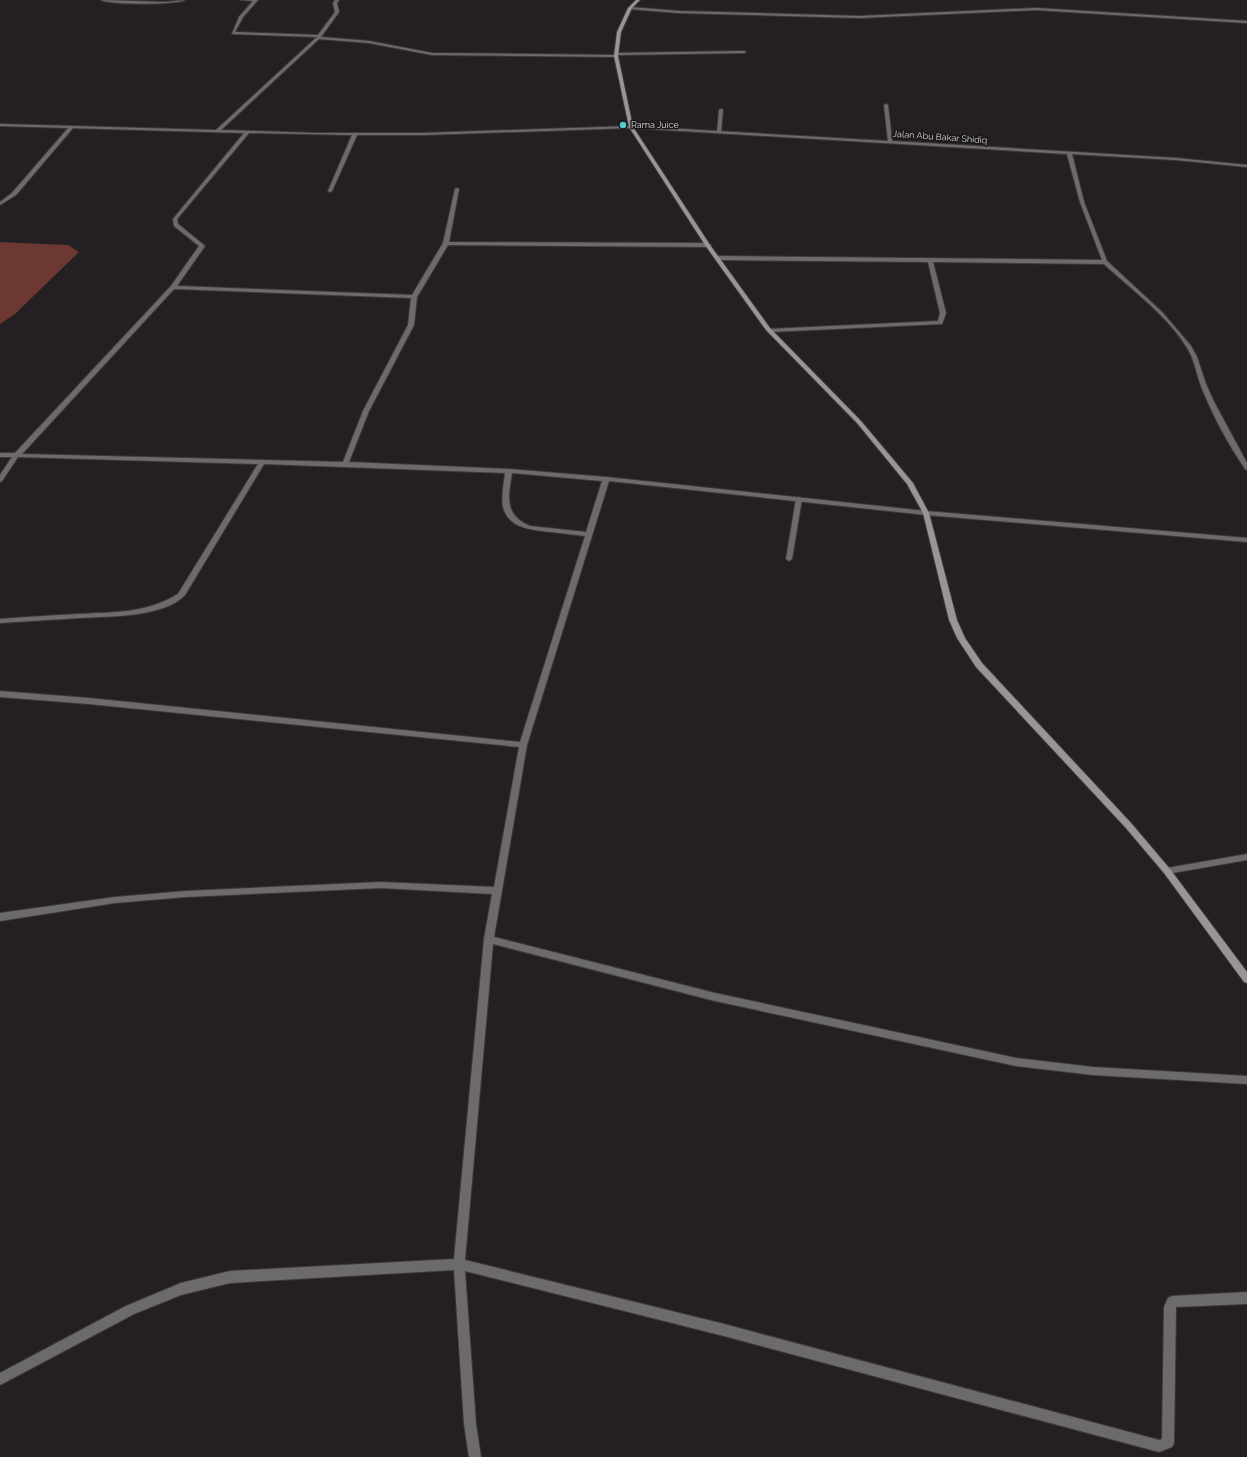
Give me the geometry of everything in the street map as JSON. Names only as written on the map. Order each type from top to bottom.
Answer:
[{"type":"street","points":[[103,0],[161,3],[183,0]]},
{"type":"street","points":[[242,0],[256,0]]},
{"type":"street","points":[[256,0],[242,17],[233,33],[319,37],[369,42],[432,54],[616,55],[744,52]]},
{"type":"street","points":[[216,132],[319,37],[336,12],[335,3],[337,0]]},
{"type":"street","points":[[638,0],[630,8],[619,32],[616,55],[631,127],[708,245],[719,258],[746,299],[770,330],[859,422],[910,483],[926,513],[953,620],[961,638],[979,665],[1122,819],[1167,871],[1247,979]]},
{"type":"street","points":[[630,8],[679,12],[859,17],[1036,9],[1247,22]]},
{"type":"street","points":[[886,105],[890,142]]},
{"type":"street","points":[[719,132],[721,110]]},
{"type":"street","name":"Jalan Abu Bakar Shidiq","points":[[0,125],[247,133],[355,134],[524,132],[631,127],[1176,159],[1247,166]]},
{"type":"street","points":[[0,204],[14,194],[71,128]]},
{"type":"street","points":[[0,480],[16,456],[173,286],[202,246],[176,225],[175,219],[247,133]]},
{"type":"street","points":[[330,191],[355,134]]},
{"type":"street","points":[[1069,153],[1082,202],[1105,262],[1168,320],[1190,348],[1197,363],[1200,378],[1210,401],[1247,468]]},
{"type":"street","points":[[345,464],[366,411],[411,325],[414,297],[446,243],[457,189]]},
{"type":"street","points":[[446,243],[708,245]]},
{"type":"street","points":[[719,258],[1105,262]]},
{"type":"street","points":[[770,330],[940,323],[943,313],[930,260]]},
{"type":"street","points":[[173,286],[414,297]]},
{"type":"street","points":[[0,455],[345,464],[509,471],[606,479],[926,513],[1247,540]]},
{"type":"street","points":[[0,621],[142,611],[174,601],[181,595],[262,462]]},
{"type":"street","points":[[509,471],[505,505],[510,515],[520,526],[588,534]]},
{"type":"street","points":[[475,1457],[470,1424],[459,1264],[489,939],[496,891],[523,745],[606,479]]},
{"type":"street","points":[[789,559],[799,499]]},
{"type":"street","points":[[0,694],[89,701],[523,745]]},
{"type":"street","points":[[1167,871],[1247,858]]},
{"type":"street","points":[[0,917],[115,900],[178,894],[381,885],[496,891]]},
{"type":"street","points":[[489,939],[716,997],[1016,1062],[1093,1071],[1247,1080]]},
{"type":"street","points":[[0,1379],[130,1310],[181,1289],[230,1277],[459,1264],[724,1330],[1159,1446],[1168,1444],[1172,1302],[1247,1298]]},
{"type":"shaded area","points":[[0,242],[68,245],[79,252],[15,314],[0,324]]},
{"type":"place","name":"Rama Juice","points":[[623,125]]}]
